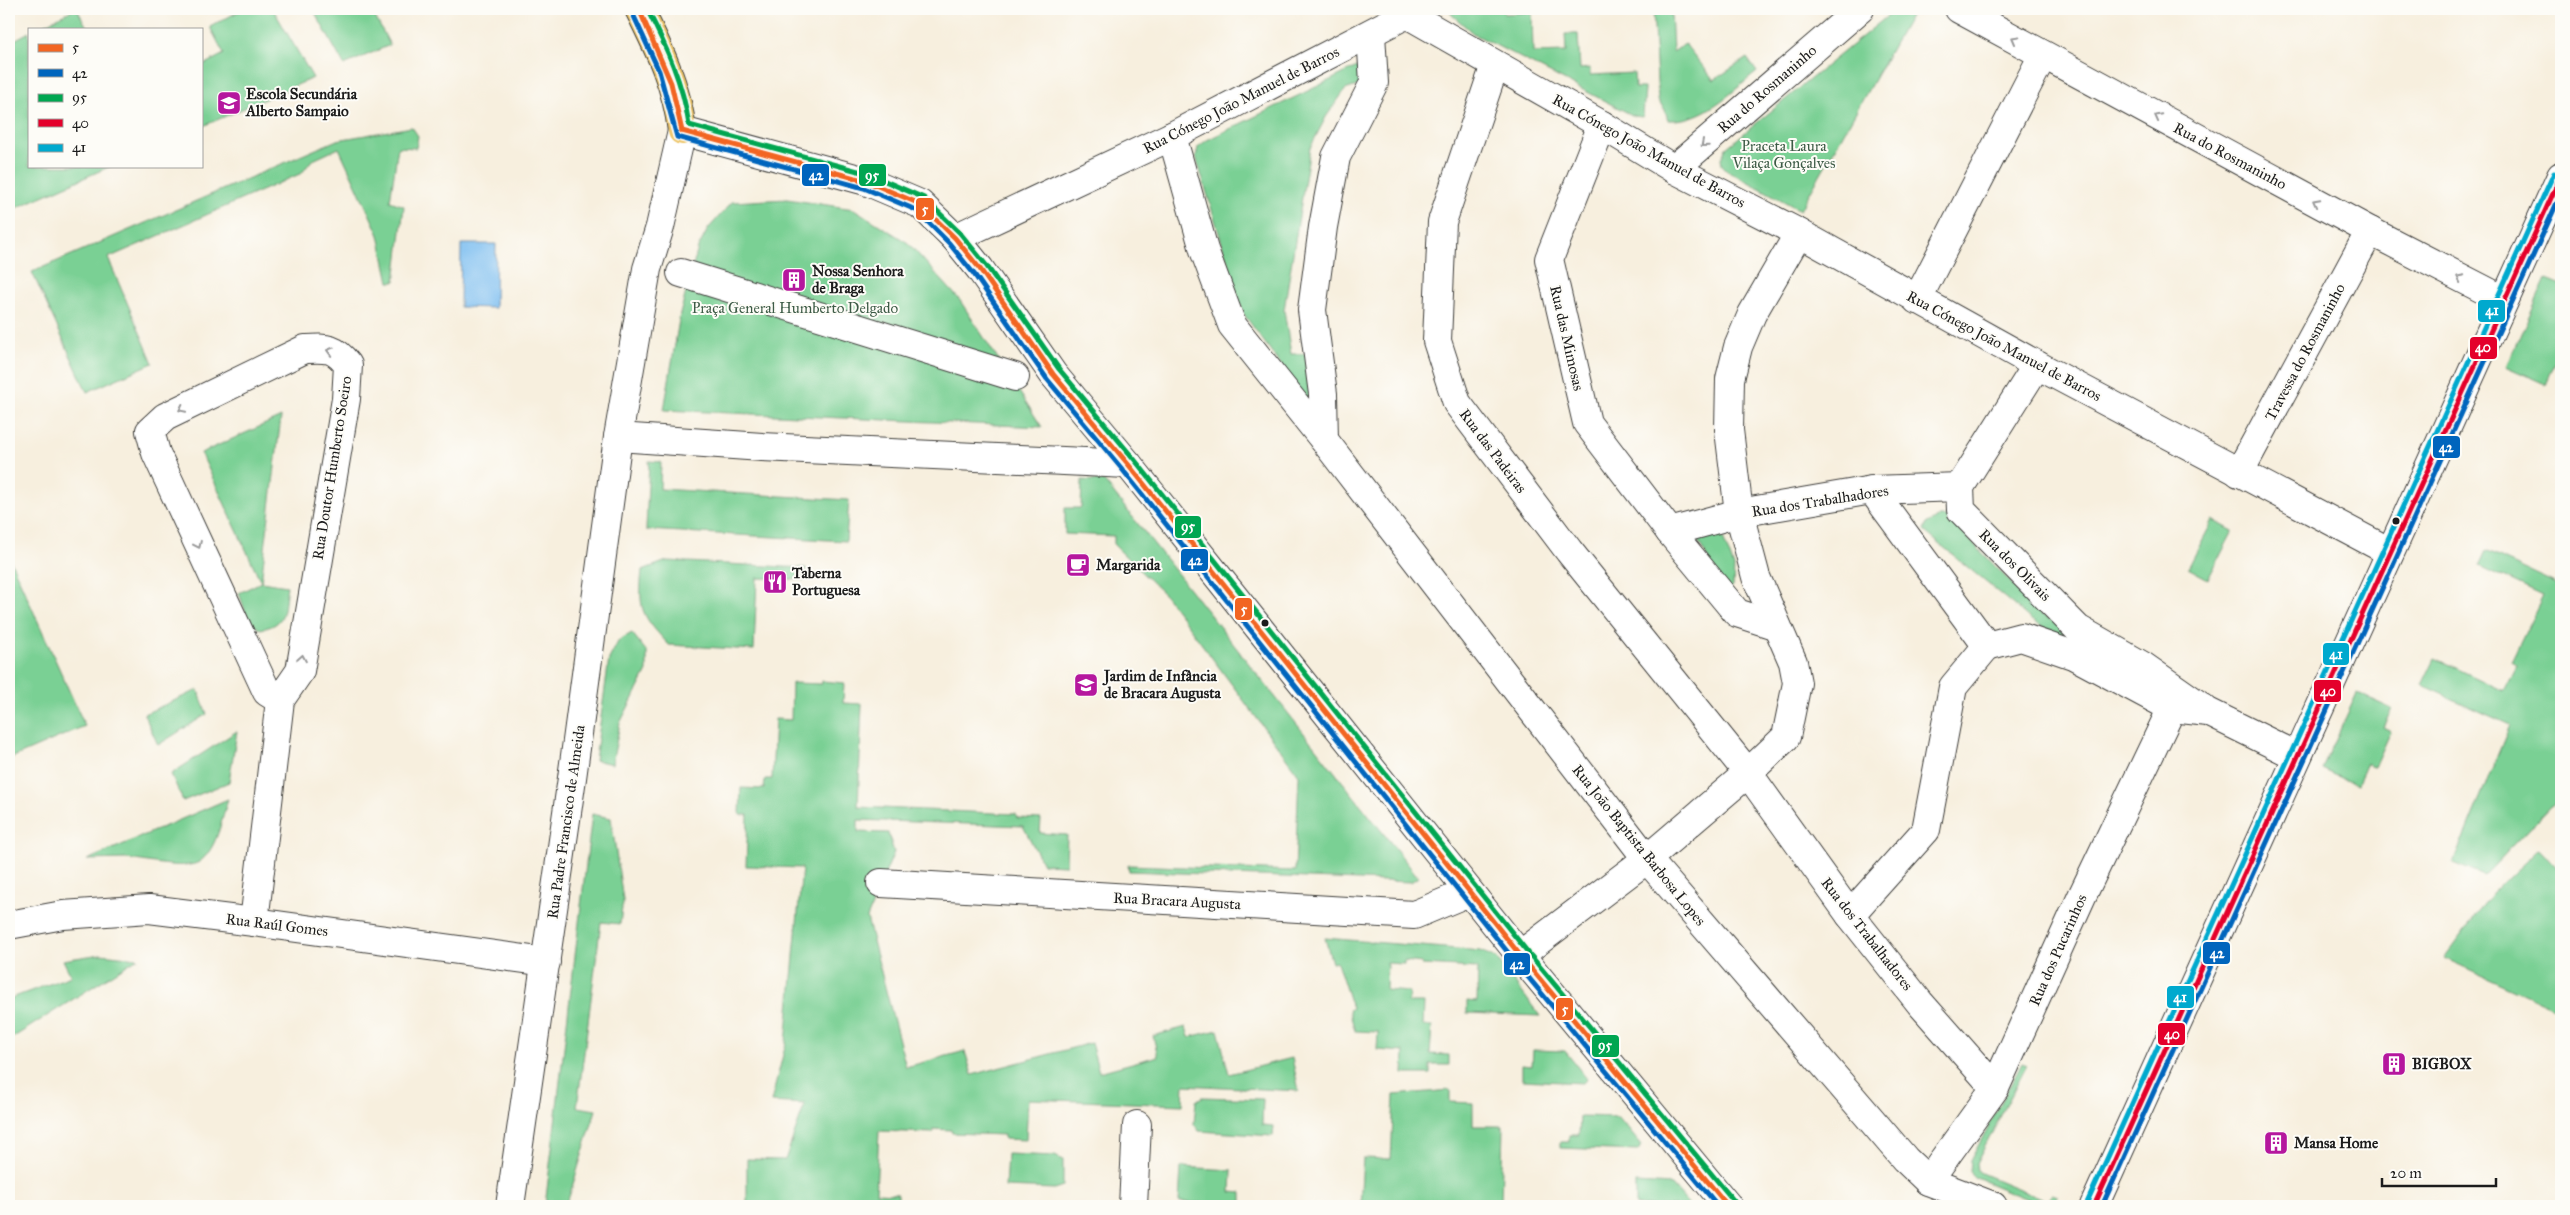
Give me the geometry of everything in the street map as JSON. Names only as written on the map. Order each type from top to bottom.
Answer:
[{"type":"main road","points":[[639,9],[665,60],[679,106],[682,131]]},
{"type":"street","name":"Rua do Rosmaninho","points":[[1674,169],[1860,9]]},
{"type":"street","name":"Rua do Rosmaninho","points":[[1959,9],[2370,231],[2504,300]]},
{"type":"street","name":"Rua Cónego João Manuel de Barros","points":[[954,238],[1172,136],[1371,34],[1407,11],[1495,66],[1602,125],[1674,169],[1799,233],[2037,365],[2390,552]]},
{"type":"street","points":[[1324,440],[1322,394],[1312,310],[1323,227],[1336,157],[1374,83],[1371,34]]},
{"type":"street","points":[[1917,300],[2043,55]]},
{"type":"street","name":"Rua das Padeiras","points":[[1495,66],[1442,222],[1437,341],[1457,403],[1569,552],[1748,773]]},
{"type":"street","name":"Rua das Mimosas","points":[[1602,125],[1549,259],[1587,424],[1670,532],[1737,613],[1777,626]]},
{"type":"street","points":[[1128,464],[762,447],[618,437],[647,269],[660,227],[682,131],[866,181],[920,204],[954,238],[980,269],[1053,374],[1128,464],[1520,955],[1728,1206]]},
{"type":"street","name":"Rua João Baptista Barbosa Lopes","points":[[1172,136],[1204,250],[1232,325],[1324,440],[1647,859],[1905,1158],[1928,1181],[1993,1206]]},
{"type":"street","points":[[2094,1206],[2504,300],[2552,220],[2561,176]]},
{"type":"street","name":"Travessa do Rosmaninho","points":[[2239,473],[2370,231]]},
{"type":"street","points":[[1520,955],[1647,859],[1748,773],[1786,736],[1797,683],[1793,662],[1756,578],[1739,513],[1729,430],[1730,379],[1738,348],[1752,314],[1799,233]]},
{"type":"street","points":[[681,273],[1014,377]]},
{"type":"street","name":"Rua Doutor Humberto Soeiro","points":[[254,922],[280,700],[300,671],[346,399],[348,365],[338,353],[326,348],[305,349],[165,417],[150,431],[156,453],[267,692],[280,700]]},
{"type":"street","points":[[1960,488],[2037,365]]},
{"type":"street","name":"Rua Padre Francisco de Almeida","points":[[510,1206],[546,962],[618,437]]},
{"type":"street","name":"Rua dos Trabalhadores","points":[[1739,513],[1872,490],[1960,488]]},
{"type":"street","name":"Rua dos Olivais","points":[[1960,488],[1961,510],[2078,629],[2143,666],[2208,712],[2298,756]]},
{"type":"street","points":[[1850,915],[1926,830],[1953,687],[1987,646],[1872,490]]},
{"type":"street","points":[[1670,532],[1739,513]]},
{"type":"street","name":"Rua dos Olivais","points":[[1987,646],[2021,637],[2073,655],[2172,708],[2208,712]]},
{"type":"street","name":"Rua dos Pucarinhos","points":[[1928,1181],[1995,1088],[2082,896],[2172,708]]},
{"type":"street","name":"Rua dos Trabalhadores","points":[[1748,773],[1850,915],[1920,1003],[1995,1088]]},
{"type":"street","name":"Rua Bracara Augusta","points":[[881,883],[1414,915],[1469,892]]},
{"type":"street","name":"Rua Raúl Gomes","points":[[9,925],[63,915],[149,910],[254,922],[546,962]]},
{"type":"street","points":[[1133,1206],[1137,1125]]},
{"type":"green space","points":[[77,9],[87,28],[38,28]]},
{"type":"green space","points":[[243,9],[273,9],[313,78],[202,127],[202,65],[224,54],[210,27]]},
{"type":"green space","points":[[313,9],[371,9],[390,45],[344,65]]},
{"type":"green space","points":[[1449,9],[1504,9],[1504,14],[1532,12],[1533,53],[1566,52],[1565,34],[1578,34],[1580,69],[1590,68],[1590,75],[1634,73],[1635,88],[1645,88],[1643,117],[1634,116],[1474,34],[1451,14]]},
{"type":"green space","points":[[1653,9],[1671,9],[1673,52],[1685,44],[1714,80],[1747,58],[1757,72],[1716,105],[1705,111],[1681,119],[1668,120],[1665,110],[1658,100]]},
{"type":"green space","name":"Praceta Laura Vilaça Gonçalves","points":[[1896,9],[1913,11],[1800,210],[1728,171],[1722,165],[1721,159],[1726,148]]},
{"type":"green space","points":[[28,33],[28,168],[106,168],[9,211],[9,43]]},
{"type":"green space","points":[[1357,67],[1363,84],[1345,90],[1326,117],[1310,148],[1284,310],[1291,354],[1308,354],[1314,410],[1243,313],[1196,157],[1198,147],[1207,140]]},
{"type":"green space","points":[[412,127],[418,136],[416,148],[398,147],[390,201],[404,206],[395,282],[389,282],[379,235],[339,148],[311,161],[302,173],[108,258],[153,363],[87,392],[32,272],[337,140]]},
{"type":"green space","name":"Praça General Humberto Delgado","points":[[787,199],[854,209],[908,243],[959,299],[1042,427],[664,410],[680,314],[698,248],[708,229],[732,202]]},
{"type":"green space","points":[[2546,279],[2561,285],[2561,349],[2546,384],[2506,366]]},
{"type":"green space","points":[[281,417],[261,582],[201,453]]},
{"type":"green space","points":[[649,461],[661,462],[660,489],[849,500],[846,541],[646,530]]},
{"type":"green space","points":[[1082,480],[1104,481],[1418,877],[1411,882],[1129,871],[1128,865],[1295,871],[1299,775],[1166,596],[1114,545],[1114,536],[1065,534],[1065,508],[1081,508]]},
{"type":"green space","points":[[1940,517],[1948,517],[2041,614],[2172,695],[2172,698],[2034,622],[1924,531],[1927,523]]},
{"type":"green space","points":[[2213,520],[2233,531],[2208,579],[2188,568]]},
{"type":"green space","points":[[1718,525],[1734,567],[1733,586],[1728,589],[1714,570],[1696,537]]},
{"type":"green space","points":[[2486,551],[2561,586],[2561,796],[2484,876],[2453,863],[2510,725],[2422,685],[2435,658],[2504,691],[2517,666],[2511,662],[2543,596],[2479,566]]},
{"type":"green space","points":[[9,557],[85,726],[9,759]]},
{"type":"green space","points":[[667,561],[806,568],[805,580],[757,578],[754,650],[669,645],[653,627],[644,612],[641,595],[642,570]]},
{"type":"green space","points":[[261,582],[287,586],[284,609],[280,620],[269,627],[260,629],[249,622],[239,593]]},
{"type":"green space","points":[[632,633],[647,652],[647,671],[620,723],[612,764],[595,760],[609,659],[619,640]]},
{"type":"green space","points":[[822,681],[844,683],[843,703],[862,704],[858,807],[1016,814],[1017,818],[1041,819],[1040,833],[1067,835],[1066,865],[1043,864],[1023,826],[858,820],[858,832],[888,833],[894,852],[867,918],[906,1067],[965,1051],[972,1075],[1091,1043],[1099,1072],[1158,1056],[1153,1036],[1186,1027],[1189,1037],[1218,1030],[1229,1074],[1292,1058],[1299,1091],[1184,1085],[1183,1105],[1028,1099],[1026,1140],[1004,1139],[1004,1135],[952,1133],[951,1130],[933,1129],[933,1133],[879,1131],[876,1193],[898,1194],[898,1206],[747,1206],[747,1159],[785,1160],[805,1104],[771,1102],[786,1043],[802,868],[746,866],[748,815],[740,815],[741,788],[764,789],[765,779],[772,779],[775,719],[791,720],[792,683],[822,684]]},
{"type":"green space","points":[[198,690],[207,714],[158,745],[144,714]]},
{"type":"green space","points":[[2357,693],[2392,709],[2383,727],[2391,731],[2375,767],[2367,763],[2357,785],[2322,769]]},
{"type":"green space","points":[[237,731],[229,782],[183,801],[171,774]]},
{"type":"green space","points":[[228,799],[215,842],[205,857],[199,862],[174,865],[126,859],[87,860]]},
{"type":"green space","points":[[592,814],[611,818],[623,900],[620,924],[601,922],[577,1107],[596,1110],[569,1197],[564,1206],[545,1206]]},
{"type":"green space","points":[[2539,849],[2561,873],[2561,1011],[2444,958],[2493,892]]},
{"type":"green space","points":[[1325,938],[1481,951],[1496,958],[1540,1016],[1467,1013],[1467,1001],[1477,1002],[1478,968],[1422,965],[1422,963],[1404,961],[1404,964],[1387,963],[1386,990],[1409,992],[1408,1003],[1424,1003],[1423,1026],[1432,1026],[1430,1054],[1449,1055],[1449,1065],[1430,1065],[1430,1074],[1403,1074],[1404,1052],[1377,1050],[1378,1032],[1355,1031],[1349,1010],[1352,1008],[1337,962],[1332,963]]},
{"type":"green space","points":[[101,954],[138,958],[9,1040],[9,999],[71,976],[63,960]]},
{"type":"green space","points":[[1533,1050],[1565,1051],[1587,1079],[1583,1083],[1522,1080],[1522,1065],[1532,1066]]},
{"type":"green space","points":[[2022,1063],[2027,1065],[1976,1164],[1977,1170],[2048,1201],[2052,1195],[2058,1197],[2054,1206],[2044,1206],[1976,1178],[1969,1171],[1970,1161]]},
{"type":"green space","points":[[1450,1090],[1450,1102],[1473,1103],[1473,1126],[1503,1126],[1501,1206],[1360,1206],[1363,1158],[1391,1159],[1394,1095]]},
{"type":"green space","points":[[1202,1097],[1263,1099],[1262,1125],[1274,1126],[1273,1136],[1199,1131],[1194,1124],[1196,1101]]},
{"type":"green space","points":[[1580,1116],[1618,1117],[1641,1145],[1638,1151],[1560,1148],[1560,1142],[1569,1142],[1569,1135],[1579,1135]]},
{"type":"green space","points":[[1007,1154],[1055,1156],[1063,1160],[1063,1186],[1054,1189],[1005,1187]]},
{"type":"green space","points":[[1181,1167],[1232,1170],[1231,1192],[1242,1193],[1242,1205],[1179,1202]]},
{"type":"green space","points":[[1636,1183],[1672,1185],[1690,1206],[1636,1206]]},
{"type":"water","points":[[461,244],[496,244],[495,308],[460,307]]},
{"type":"transit line","name":"5","points":[[639,9],[671,83],[682,131]]},
{"type":"transit line","name":"95","points":[[647,9],[673,65],[683,94],[689,125],[869,174],[924,198],[960,233],[986,265],[1059,369],[1134,459],[1526,950],[1734,1201]]},
{"type":"transit line","name":"42","points":[[632,12],[659,71],[677,137],[864,188],[916,210],[949,243],[974,274],[1047,379],[1122,469],[1514,960],[1718,1206]]},
{"type":"transit line","name":"5","points":[[682,131],[866,181],[920,204],[955,238],[980,269],[1053,374],[1128,464],[1520,955],[1728,1206]]},
{"type":"transit line","name":"41","points":[[2087,1203],[2554,173]]},
{"type":"transit line","name":"40","points":[[2094,1206],[2561,176]]},
{"type":"transit line","name":"42","points":[[2102,1206],[2561,194]]},
{"type":"place","name":"Escola Secundária Alberto Sampaio","points":[[229,103]]},
{"type":"place","name":"Nossa Senhora de Braga","points":[[794,280]]},
{"type":"place","name":"Margarida","points":[[1078,565]]},
{"type":"place","name":"Taberna Portuguesa","points":[[775,582]]},
{"type":"place","name":"Jardim de Infância de Bracara Augusta","points":[[1086,685]]},
{"type":"place","name":"BIGBOX","points":[[2394,1064]]},
{"type":"place","name":"Mansa Home","points":[[2276,1143]]}]
